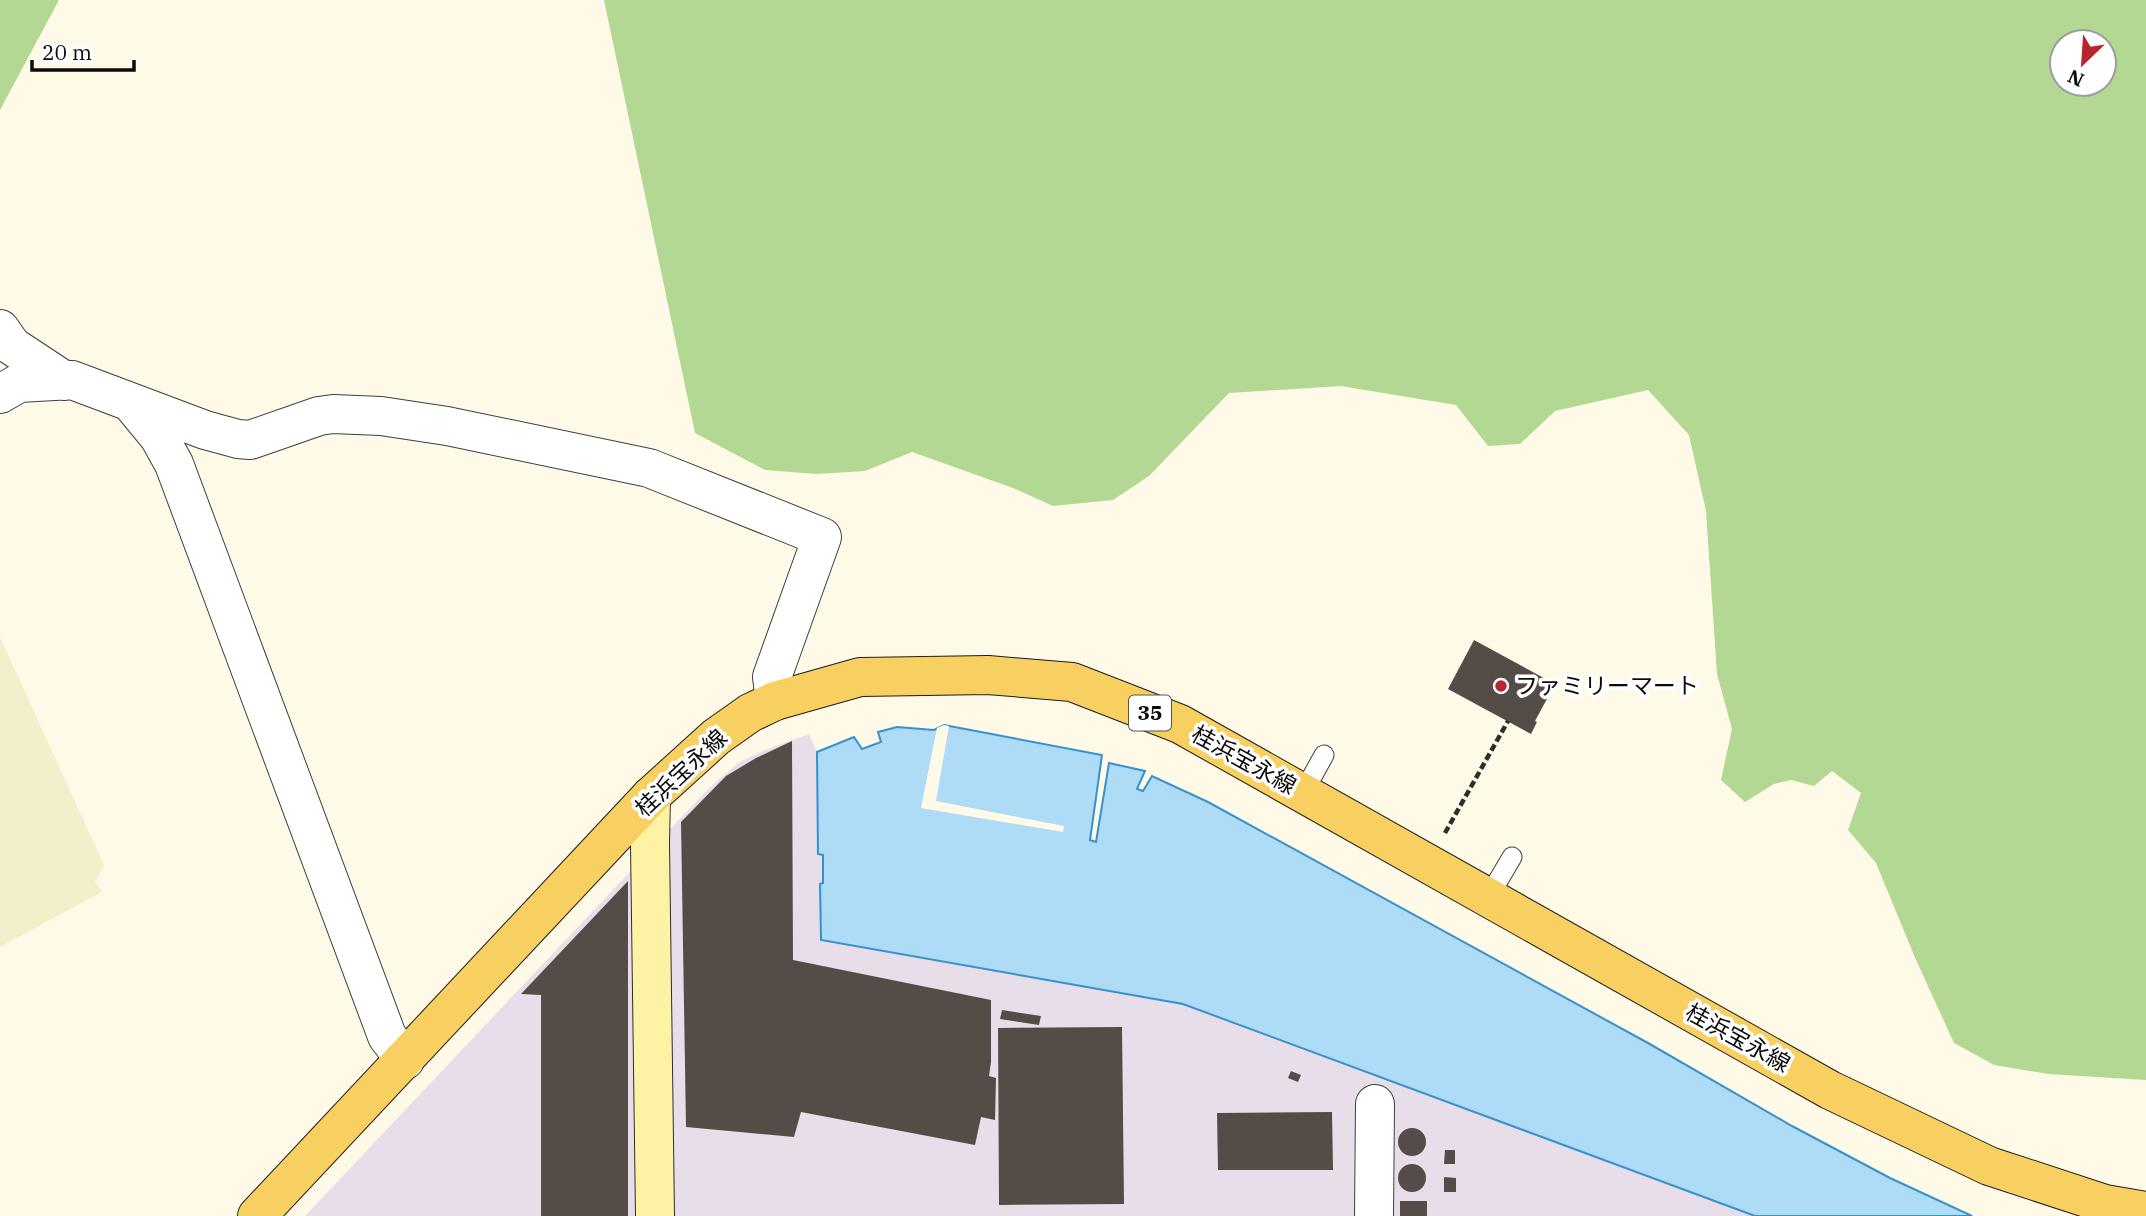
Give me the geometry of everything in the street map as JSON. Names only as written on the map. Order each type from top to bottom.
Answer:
[{"type":"main road","name":"桂浜宝永線","points":[[257,1216],[652,796],[716,737],[750,713],[775,701],[860,677],[988,675],[1072,682],[1180,724],[1830,1090],[1989,1167],[2105,1204],[2146,1211]]},
{"type":"street","points":[[0,329],[12,346],[65,381]]},
{"type":"street","points":[[0,394],[19,383],[72,380],[205,430],[237,439],[250,440],[319,416],[381,416],[447,426],[649,468],[822,537],[772,677],[775,701]]},
{"type":"street","points":[[131,403],[159,437],[174,464],[387,1037],[405,1060]]},
{"type":"street","points":[[652,796],[650,843],[654,1216]]},
{"type":"street","points":[[1374,1216],[1375,1104]]},
{"type":"lane","points":[[1303,793],[1324,755]]},
{"type":"lane","points":[[1488,898],[1512,856]]},
{"type":"path","points":[[1441,840],[1508,721]]},
{"type":"shaded area","points":[[0,637],[104,865],[95,882],[102,892],[0,947]]},
{"type":"shaded area","points":[[809,734],[817,752],[818,854],[823,855],[823,883],[820,884],[822,940],[1183,1004],[1755,1216],[305,1216],[709,788],[738,763]]},
{"type":"green space","points":[[0,0],[59,0],[0,110]]},
{"type":"green space","points":[[604,0],[2146,0],[2146,1080],[2048,1074],[1994,1065],[1954,1043],[1876,863],[1848,830],[1861,793],[1832,771],[1814,786],[1791,780],[1774,784],[1745,802],[1721,780],[1732,729],[1717,674],[1706,511],[1689,435],[1648,390],[1555,411],[1520,444],[1488,446],[1456,405],[1341,386],[1229,393],[1149,476],[1113,500],[1053,506],[1013,488],[912,452],[865,471],[816,474],[765,470],[695,433]]},
{"type":"water","points":[[944,725],[1102,755],[1090,840],[1096,842],[1109,763],[1145,771],[1137,789],[1143,791],[1152,776],[1208,802],[1648,1043],[1792,1126],[1890,1178],[1972,1216],[1755,1216],[1183,1004],[821,940],[820,884],[823,883],[823,855],[818,854],[817,752],[854,737],[862,749],[881,742],[878,732],[897,727],[934,730]]},
{"type":"pier","points":[[949,726],[936,801],[1064,826],[1063,832],[921,808],[937,728]]},
{"type":"building","name":"ファミリーマート","points":[[1474,640],[1555,684],[1531,734],[1448,689]]},
{"type":"building","points":[[792,741],[793,960],[991,1000],[989,1076],[996,1078],[995,1120],[981,1117],[975,1145],[801,1112],[794,1137],[686,1127],[681,822],[726,776]]},
{"type":"building","points":[[628,881],[628,1216],[541,1216],[541,995],[521,994]]},
{"type":"building","points":[[1002,1010],[1041,1016],[1039,1025],[1000,1019]]},
{"type":"building","points":[[1122,1027],[1124,1204],[999,1205],[998,1028]]},
{"type":"building","points":[[1291,1071],[1301,1075],[1298,1082],[1288,1078]]},
{"type":"building","points":[[1332,1112],[1333,1170],[1218,1170],[1217,1113]]},
{"type":"building","points":[[1412,1128],[1422,1132],[1426,1142],[1422,1152],[1412,1156],[1402,1152],[1398,1142],[1402,1132]]},
{"type":"building","points":[[1445,1150],[1455,1150],[1455,1164],[1444,1164]]},
{"type":"building","points":[[1412,1164],[1422,1168],[1426,1178],[1422,1188],[1412,1192],[1402,1188],[1398,1178],[1402,1168]]},
{"type":"building","points":[[1444,1177],[1456,1178],[1456,1192],[1444,1192]]},
{"type":"building","points":[[1400,1201],[1427,1201],[1427,1216],[1400,1216]]},
{"type":"place","name":"ファミリーマート","points":[[1501,686]]}]
